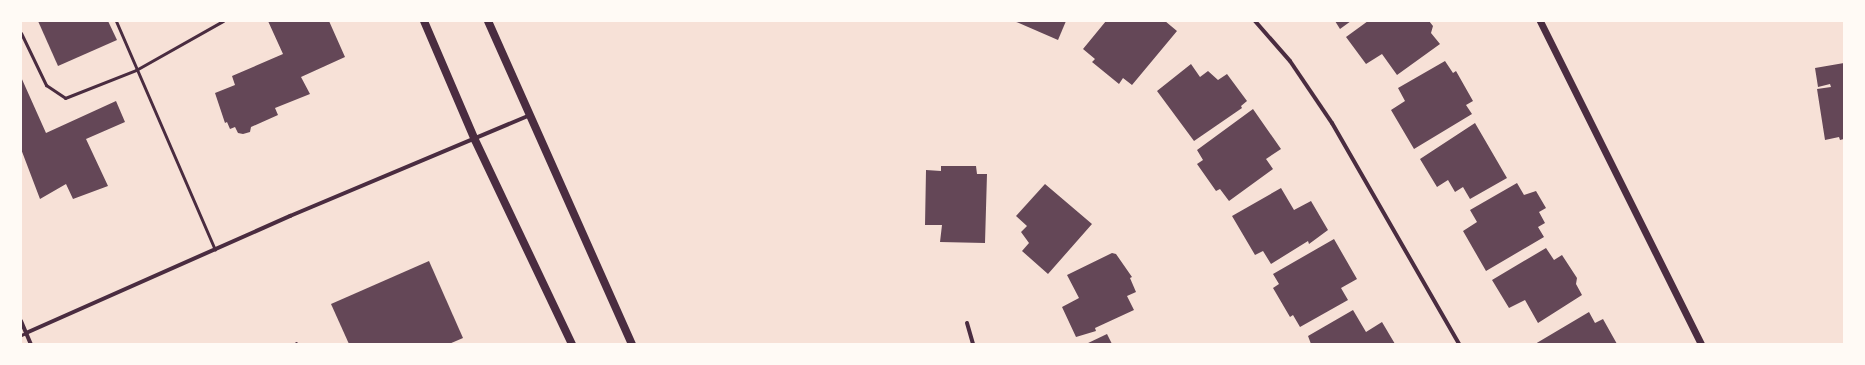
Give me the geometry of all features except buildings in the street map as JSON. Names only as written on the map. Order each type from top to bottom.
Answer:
[{"type":"main road","points":[[424,21],[475,140],[572,344]]},
{"type":"main road","points":[[488,21],[528,116],[632,344]]},
{"type":"street","points":[[1256,21],[1290,61],[1332,123],[1459,344]]},
{"type":"street","points":[[1540,21],[1702,344]]},
{"type":"street","points":[[26,333],[528,116]]},
{"type":"street","points":[[21,321],[31,344]]},
{"type":"street","points":[[967,323],[973,344]]},
{"type":"lane","points":[[116,21],[215,250]]},
{"type":"lane","points":[[21,33],[46,85],[65,98],[136,70],[223,21]]},
{"type":"lane","points":[[21,335],[26,333]]}]
